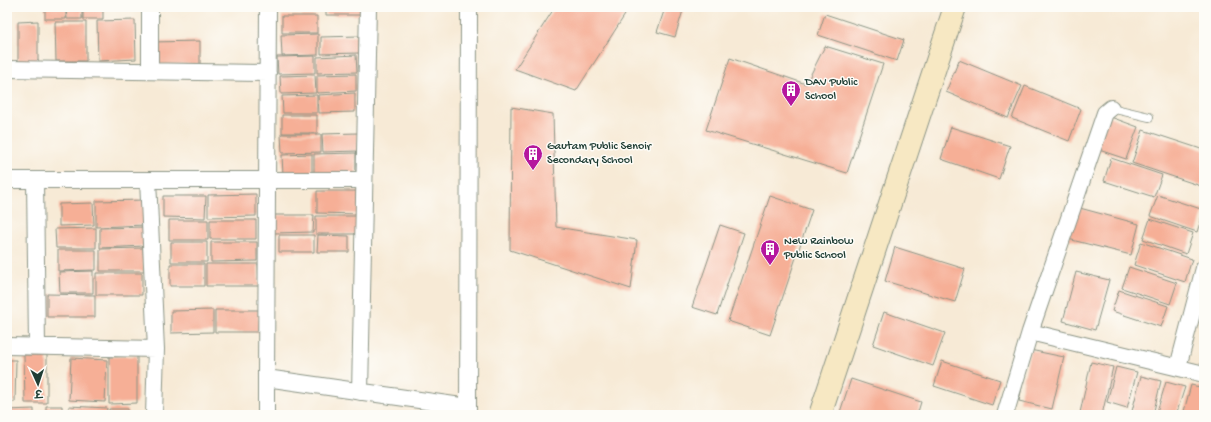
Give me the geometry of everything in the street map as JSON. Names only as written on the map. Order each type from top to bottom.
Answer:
[{"type":"street","points":[[150,7],[150,71]]},
{"type":"street","points":[[266,415],[268,7]]},
{"type":"street","points":[[360,392],[368,7]]},
{"type":"street","points":[[266,378],[360,392],[468,411],[469,7]]},
{"type":"street","points":[[820,415],[955,7]]},
{"type":"street","points":[[7,69],[268,73]]},
{"type":"street","points":[[1005,415],[1030,332],[1105,113],[1111,108]]},
{"type":"street","points":[[7,180],[364,180]]},
{"type":"street","points":[[35,180],[37,346]]},
{"type":"street","points":[[148,180],[156,349],[154,415]]},
{"type":"street","points":[[1178,367],[1204,268]]},
{"type":"street","points":[[1030,332],[1204,374]]},
{"type":"street","points":[[7,346],[156,349]]},
{"type":"lane","points":[[1111,108],[1149,117]]},
{"type":"building","points":[[45,7],[66,7],[66,19],[45,19]]},
{"type":"building","points":[[66,7],[82,7],[82,19],[67,19]]},
{"type":"building","points":[[83,7],[103,7],[103,19],[83,19]]},
{"type":"building","points":[[326,7],[367,7],[367,15],[326,15]]},
{"type":"building","points":[[555,7],[630,7],[576,91],[515,69]]},
{"type":"building","points":[[650,7],[684,7],[675,37],[657,32],[664,11]]},
{"type":"building","points":[[825,14],[904,40],[897,61],[818,35]]},
{"type":"building","points":[[282,16],[317,16],[317,33],[282,33]]},
{"type":"building","points":[[135,20],[136,59],[98,61],[97,21]]},
{"type":"building","points":[[38,21],[38,64],[18,64],[18,22]]},
{"type":"building","points":[[55,22],[86,22],[86,61],[56,61]]},
{"type":"building","points":[[318,34],[318,55],[282,56],[281,35]]},
{"type":"building","points":[[359,36],[359,53],[321,54],[321,37]]},
{"type":"building","points":[[200,41],[200,64],[153,65],[152,42]]},
{"type":"building","name":"DAV Public School","points":[[825,46],[883,64],[847,173],[706,130],[730,58],[806,84]]},
{"type":"building","points":[[356,55],[357,72],[317,73],[317,57]]},
{"type":"building","points":[[315,56],[315,73],[278,74],[277,57]]},
{"type":"building","points":[[959,60],[1022,86],[1008,118],[946,92]]},
{"type":"building","points":[[356,74],[356,91],[317,93],[317,75]]},
{"type":"building","points":[[315,75],[316,93],[281,94],[280,76]]},
{"type":"building","points":[[1025,86],[1081,109],[1069,141],[1012,118]]},
{"type":"building","points":[[355,93],[355,112],[319,113],[318,95]]},
{"type":"building","points":[[317,95],[317,113],[283,113],[282,96]]},
{"type":"building","name":"Gautam Public Senoir Secondary School","points":[[511,107],[553,114],[556,227],[637,240],[631,289],[510,250]]},
{"type":"building","points":[[282,115],[317,115],[317,133],[282,133]]},
{"type":"building","points":[[1108,116],[1138,127],[1126,159],[1096,149]]},
{"type":"building","points":[[951,127],[1010,146],[999,179],[941,159]]},
{"type":"building","points":[[1143,130],[1204,150],[1204,187],[1132,163]]},
{"type":"building","points":[[358,133],[358,151],[323,152],[322,134]]},
{"type":"building","points":[[281,134],[321,134],[321,152],[282,153]]},
{"type":"building","points":[[356,153],[356,174],[314,175],[314,154]]},
{"type":"building","points":[[312,154],[312,175],[283,175],[282,155]]},
{"type":"building","points":[[1111,158],[1162,175],[1154,197],[1104,181]]},
{"type":"building","points":[[317,191],[360,191],[360,214],[317,213]]},
{"type":"building","points":[[256,194],[256,216],[208,217],[208,195]]},
{"type":"building","points":[[1158,195],[1204,210],[1197,232],[1150,216]]},
{"type":"building","points":[[163,196],[206,196],[205,218],[163,217]]},
{"type":"building","name":"New Rainbow Public School","points":[[770,196],[812,210],[770,335],[728,321]]},
{"type":"building","points":[[144,200],[145,225],[96,227],[96,201]]},
{"type":"building","points":[[93,203],[94,225],[59,226],[59,204]]},
{"type":"building","points":[[1076,207],[1139,224],[1131,255],[1068,239]]},
{"type":"building","points":[[274,215],[314,215],[313,232],[274,233]]},
{"type":"building","points":[[316,216],[359,216],[359,234],[316,234]]},
{"type":"building","points":[[1150,219],[1193,233],[1186,254],[1143,239]]},
{"type":"building","points":[[169,220],[208,220],[208,240],[169,240]]},
{"type":"building","points":[[210,220],[256,220],[256,239],[210,239]]},
{"type":"building","points":[[720,225],[744,233],[717,315],[692,307]]},
{"type":"building","points":[[144,227],[144,246],[100,248],[100,228]]},
{"type":"building","points":[[96,228],[96,248],[56,248],[55,229]]},
{"type":"building","points":[[279,235],[314,235],[314,252],[279,252]]},
{"type":"building","points":[[318,235],[349,236],[349,252],[317,252]]},
{"type":"building","points":[[171,242],[207,242],[207,262],[171,262]]},
{"type":"building","points":[[211,242],[257,242],[257,261],[211,262]]},
{"type":"building","points":[[1141,242],[1192,259],[1185,282],[1134,265]]},
{"type":"building","points":[[895,247],[965,269],[955,302],[885,281]]},
{"type":"building","points":[[143,248],[144,271],[100,271],[100,249]]},
{"type":"building","points":[[58,250],[96,250],[96,270],[58,271]]},
{"type":"building","points":[[170,264],[204,264],[204,286],[170,286]]},
{"type":"building","points":[[206,264],[258,264],[259,286],[206,286]]},
{"type":"building","points":[[1129,267],[1177,283],[1170,304],[1122,288]]},
{"type":"building","points":[[93,271],[93,293],[60,293],[59,272]]},
{"type":"building","points":[[1076,272],[1109,280],[1095,330],[1063,321]]},
{"type":"building","points":[[96,273],[142,273],[142,295],[96,295]]},
{"type":"building","points":[[1119,290],[1168,306],[1161,327],[1112,311]]},
{"type":"building","points":[[47,294],[95,295],[95,317],[47,317]]},
{"type":"building","points":[[213,310],[213,332],[171,333],[171,311]]},
{"type":"building","points":[[215,310],[259,310],[258,332],[215,332]]},
{"type":"building","points":[[884,312],[945,333],[933,366],[873,345]]},
{"type":"building","points":[[1030,350],[1064,357],[1052,409],[1019,401]]},
{"type":"building","points":[[24,355],[47,355],[47,403],[25,403]]},
{"type":"building","points":[[137,356],[137,403],[109,404],[109,357]]},
{"type":"building","points":[[71,358],[107,360],[105,402],[69,400]]},
{"type":"building","points":[[7,360],[16,360],[15,402],[7,402]]},
{"type":"building","points":[[942,361],[1000,380],[992,405],[934,386]]},
{"type":"building","points":[[1091,362],[1113,367],[1102,415],[1080,413]]},
{"type":"building","points":[[1116,367],[1137,372],[1127,408],[1107,402]]},
{"type":"building","points":[[1141,376],[1161,381],[1153,415],[1131,415]]},
{"type":"building","points":[[851,379],[921,402],[917,415],[839,415]]},
{"type":"building","points":[[1166,382],[1185,387],[1176,415],[1156,415]]},
{"type":"building","points":[[1191,385],[1204,388],[1204,415],[1183,415]]},
{"type":"building","points":[[46,406],[62,406],[62,415],[46,415]]},
{"type":"building","points":[[69,406],[107,408],[106,415],[69,415]]},
{"type":"building","points":[[34,409],[34,415],[7,415],[7,410]]},
{"type":"building","points":[[109,409],[128,409],[128,415],[109,415]]},
{"type":"place","name":"DAV Public School","points":[[791,107]]},
{"type":"place","name":"Gautam Public Senoir Secondary School","points":[[533,171]]},
{"type":"place","name":"New Rainbow Public School","points":[[770,266]]}]
